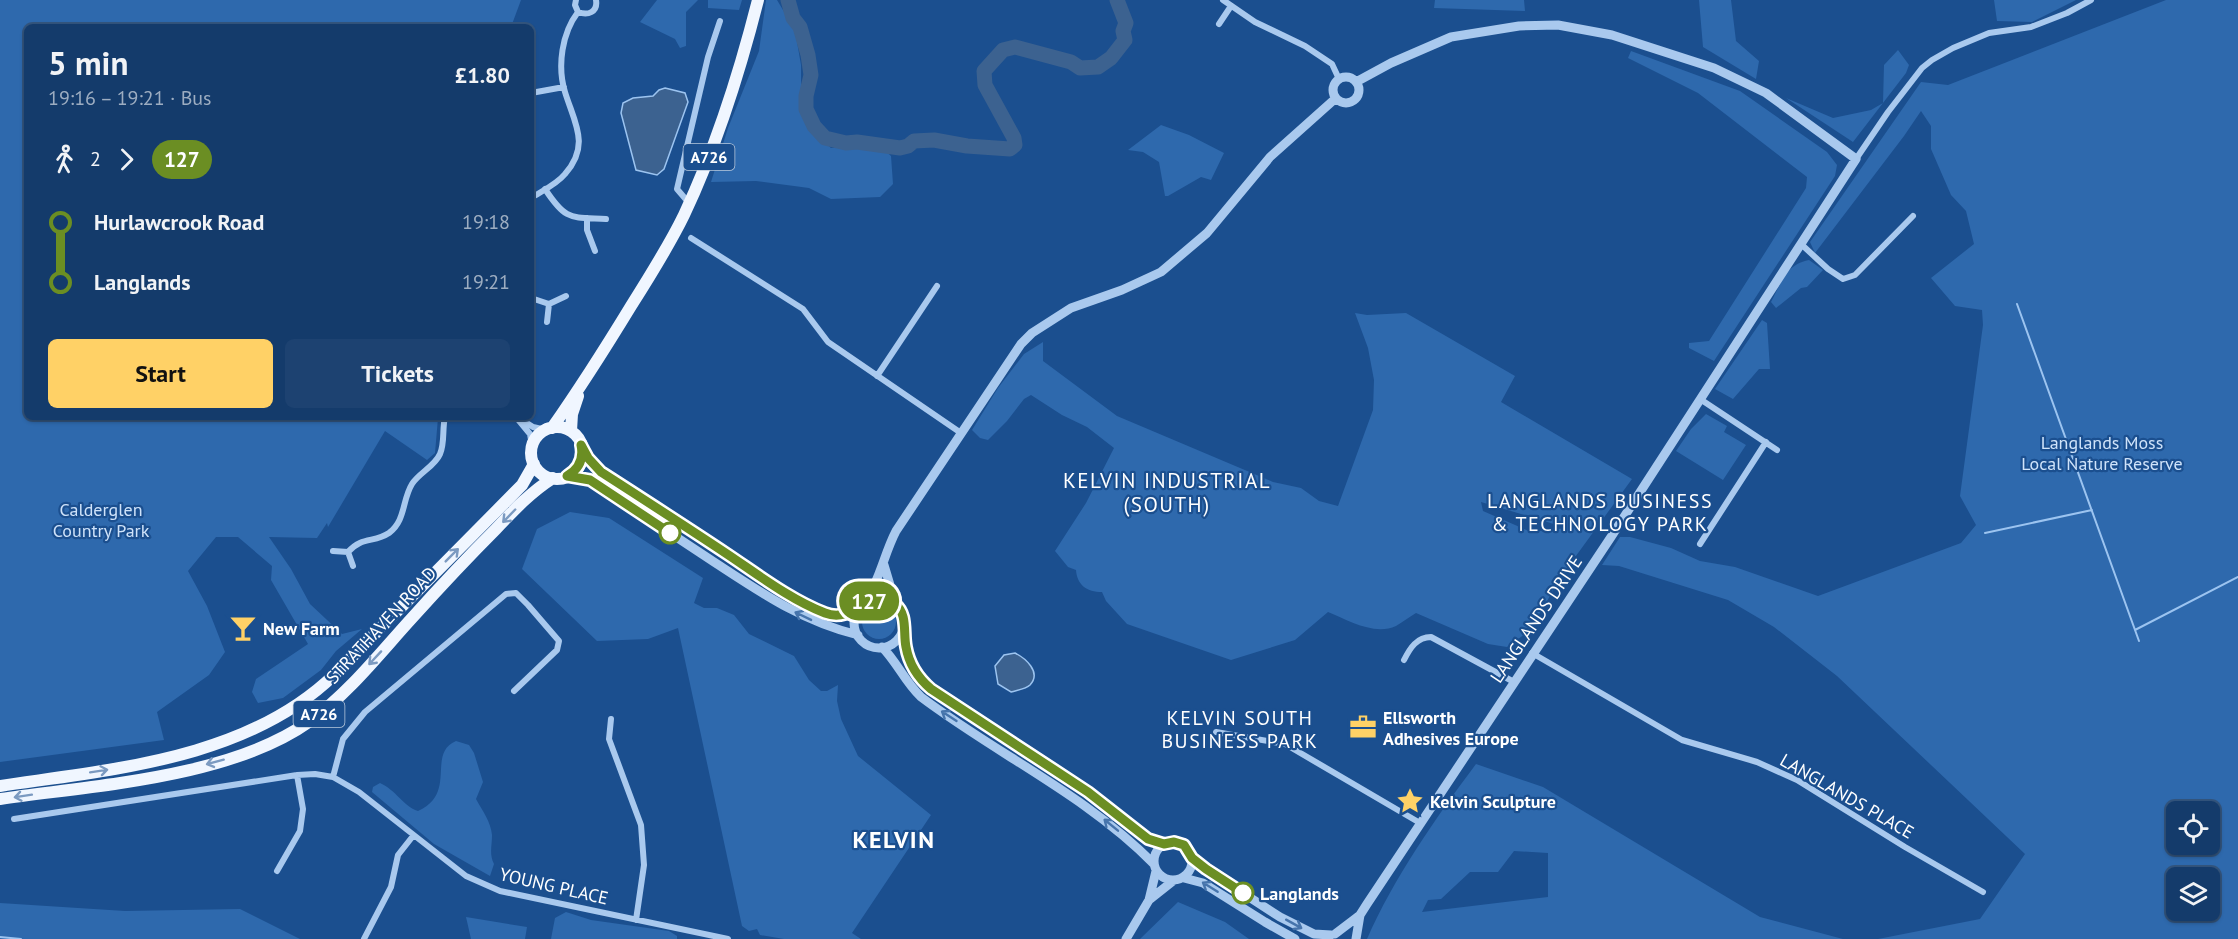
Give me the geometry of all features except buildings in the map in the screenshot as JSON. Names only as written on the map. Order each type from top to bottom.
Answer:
[{"type":"main road","name":"A726","points":[[532,446],[535,439],[549,429],[584,381],[659,260],[689,203],[717,140],[741,68],[758,0]]},
{"type":"main road","name":"A726","points":[[571,431],[572,414],[584,381]]},
{"type":"main road","points":[[549,429],[562,428],[571,431],[581,445],[580,463],[575,471],[567,476]]},
{"type":"main road","points":[[532,446],[531,455],[534,464],[540,472],[553,478]]},
{"type":"main road","name":"STRATHAVEN ROAD","points":[[0,786],[111,769],[173,756],[245,733],[284,714],[317,691],[345,664],[522,485],[534,464]]},
{"type":"main road","name":"A726","points":[[553,478],[567,476]]},
{"type":"main road","name":"STRATHAVEN ROAD","points":[[0,799],[156,776],[241,755],[282,739],[309,722],[342,693],[529,495],[553,478]]},
{"type":"street","points":[[576,0],[575,5],[578,12],[584,14],[593,12],[596,0]]},
{"type":"street","points":[[1223,0],[1255,22],[1305,46],[1332,64],[1339,79]]},
{"type":"street","points":[[1356,82],[1391,63],[1450,37],[1519,26],[1558,25],[1612,35],[1714,68],[1766,93],[1856,159],[1888,112],[1922,68],[1932,60],[1953,48],[1989,33],[2031,27],[2067,13],[2091,0]]},
{"type":"street","points":[[1219,24],[1231,6]]},
{"type":"street","points":[[534,196],[565,175],[577,154],[580,143],[576,120],[562,76],[563,48],[571,21],[578,12]]},
{"type":"street","points":[[689,203],[676,189],[708,57],[720,21]]},
{"type":"street","points":[[1346,77],[1356,82],[1359,89],[1354,100],[1342,102],[1336,98],[1333,90],[1339,79],[1346,77]]},
{"type":"street","points":[[534,92],[564,87]]},
{"type":"street","points":[[904,626],[899,638],[888,646],[882,647],[866,644],[858,635],[854,622],[884,565],[886,552],[896,531],[1021,344],[1032,333],[1071,308],[1122,290],[1169,266],[1207,233],[1270,157],[1336,98]]},
{"type":"street","name":"LANGLANDS DRIVE","points":[[1354,939],[1360,915],[1611,537],[1856,159]]},
{"type":"street","points":[[545,189],[562,212],[568,216],[606,219]]},
{"type":"street","points":[[1800,244],[1827,269],[1843,279],[1855,275],[1913,216]]},
{"type":"street","points":[[587,218],[587,230],[595,251]]},
{"type":"street","points":[[691,238],[803,309],[828,342],[961,433]]},
{"type":"street","points":[[877,376],[937,286]]},
{"type":"street","points":[[534,298],[549,304],[566,296]]},
{"type":"street","points":[[547,322],[549,304]]},
{"type":"street","points":[[1700,399],[1777,450]]},
{"type":"street","points":[[333,551],[348,552],[360,542],[380,538],[397,525],[413,482],[440,455],[445,420]]},
{"type":"street","points":[[518,420],[530,434],[532,446]]},
{"type":"street","points":[[521,420],[533,427],[549,429]]},
{"type":"street","points":[[1700,544],[1766,442]]},
{"type":"street","points":[[581,445],[588,458],[601,472],[761,578],[824,612],[840,616],[881,598],[896,605]]},
{"type":"street","points":[[567,476],[582,477],[596,484],[758,591],[793,611],[822,625],[858,635]]},
{"type":"street","points":[[348,552],[353,566]]},
{"type":"street","points":[[884,565],[896,605],[903,616],[910,662],[931,689],[1096,797],[1148,839],[1164,844],[1174,842],[1184,845],[1192,858],[1206,869],[1281,917],[1314,934],[1331,936],[1344,934],[1354,939]]},
{"type":"street","points":[[333,777],[343,739],[365,712],[506,594],[516,593],[559,641],[557,650],[514,691]]},
{"type":"street","points":[[1404,660],[1418,641],[1431,637],[1514,682]]},
{"type":"street","points":[[882,647],[921,697],[1083,803],[1130,840],[1163,878],[1173,881]]},
{"type":"street","name":"LANGLANDS PLACE","points":[[1532,653],[1682,740],[1757,762],[1797,780],[1983,892]]},
{"type":"street","points":[[611,719],[609,739],[640,825],[644,865],[636,920]]},
{"type":"street","points":[[1216,732],[1286,744],[1420,823]]},
{"type":"street","points":[[277,872],[300,831],[303,809],[297,774]]},
{"type":"street","name":"YOUNG PLACE","points":[[14,819],[297,774],[333,777],[359,792],[466,876],[500,891],[728,939]]},
{"type":"street","points":[[364,939],[391,887],[398,855],[413,836]]},
{"type":"street","points":[[1126,939],[1149,900],[1156,853],[1164,844]]},
{"type":"street","points":[[1184,878],[1191,869],[1192,858]]},
{"type":"street","points":[[1149,900],[1173,881],[1184,878],[1203,883],[1295,939]]},
{"type":"street","name":"LANGLANDS DRIVE","points":[[1331,936],[1360,915]]},
{"type":"green space","name":"Calderglen Country Park","points":[[0,0],[521,0],[512,24],[24,24],[24,420],[438,420],[435,453],[427,460],[385,431],[328,527],[327,523],[317,538],[269,537],[291,569],[310,604],[342,634],[362,629],[336,651],[321,670],[283,698],[258,703],[252,692],[256,679],[308,644],[271,580],[272,566],[238,537],[216,537],[188,571],[207,606],[225,652],[209,675],[157,712],[164,740],[0,762]]},
{"type":"green space","points":[[657,0],[698,0],[686,12],[686,46],[680,48],[675,39],[640,22]]},
{"type":"green space","points":[[708,0],[742,0],[739,10],[708,8]]},
{"type":"green space","points":[[766,0],[777,0],[795,30],[801,65],[801,92],[812,131],[831,148],[878,144],[891,156],[893,184],[880,197],[831,199],[809,188],[756,181],[711,182],[728,128],[759,51]]},
{"type":"green space","points":[[1435,0],[1524,0],[1525,11],[1434,8]]},
{"type":"green space","points":[[1699,0],[1731,0],[1736,41],[1759,61],[1756,79],[1703,47]]},
{"type":"green space","points":[[1994,0],[2076,0],[2032,22],[1997,21]]},
{"type":"green space","name":"Langlands Moss Local Nature Reserve","points":[[2166,0],[2238,0],[2238,939],[1878,939],[1980,919],[2025,854],[1837,676],[1774,627],[1728,600],[1619,566],[1602,565],[1620,537],[1630,537],[1671,548],[1700,561],[1735,567],[1818,596],[1961,543],[1976,525],[1960,496],[1983,325],[1982,310],[1955,306],[1931,278],[1974,244],[1966,211],[1951,195],[1931,149],[1931,126],[1921,111],[1815,253],[1810,242],[1921,82],[1948,85]]},
{"type":"green space","points":[[1898,50],[1909,65],[1906,73],[1883,103],[1884,65]]},
{"type":"green space","points":[[1631,51],[1740,91],[1827,152],[1837,165],[1835,176],[1714,361],[1689,348],[1689,343],[1709,341],[1806,188],[1807,177],[1698,93],[1628,58]]},
{"type":"green space","points":[[1786,98],[1833,118],[1871,110],[1883,103],[1853,142]]},
{"type":"green space","points":[[1161,125],[1189,135],[1224,153],[1211,180],[1201,177],[1165,196],[1159,162],[1143,152],[1128,150]]},
{"type":"green space","points":[[1809,260],[1823,270],[1807,287],[1801,288],[1776,308],[1771,302],[1785,275],[1794,266]]},
{"type":"green space","points":[[1355,313],[1367,315],[1406,313],[1515,376],[1501,402],[1632,479],[1565,571],[1529,631],[1507,647],[1488,644],[1416,613],[1396,626],[1379,629],[1361,626],[1328,612],[1295,640],[1231,660],[1127,624],[1106,601],[1102,592],[1084,587],[1078,580],[1076,570],[1068,567],[1055,551],[1086,503],[1114,448],[1087,427],[1062,415],[1031,395],[1024,399],[988,440],[980,438],[972,430],[998,388],[1024,354],[1043,342],[1043,361],[1117,416],[1273,482],[1301,488],[1319,501],[1338,506],[1373,410],[1374,380],[1368,348]],"holes":[[[1481,502],[1567,528],[1531,532],[1483,511]]]},
{"type":"green space","points":[[1762,320],[1767,323],[1770,369],[1759,369],[1733,399],[1715,389]]},
{"type":"green space","points":[[1706,414],[1727,426],[1724,432],[1746,445],[1723,480],[1676,451],[1691,429]]},
{"type":"green space","points":[[570,512],[609,518],[703,578],[694,603],[704,608],[717,608],[734,615],[749,634],[794,656],[809,680],[821,691],[827,691],[838,685],[837,701],[841,719],[858,756],[931,815],[852,933],[861,939],[784,939],[760,935],[757,929],[749,931],[742,926],[678,628],[648,639],[597,641],[522,569],[537,529]]},
{"type":"green space","points":[[879,605],[891,610],[896,622],[891,634],[879,639],[867,634],[862,622],[867,610]]},
{"type":"green space","points":[[456,741],[469,745],[474,753],[483,782],[476,799],[490,825],[492,835],[491,853],[494,864],[490,876],[434,844],[372,792],[373,787],[380,783],[408,806],[418,811],[430,803],[437,794],[443,755],[447,747]]},
{"type":"green space","points":[[1476,764],[1543,787],[1760,917],[1843,939],[1367,939],[1403,871],[1431,826]],"holes":[[[1514,851],[1548,853],[1548,897],[1422,912],[1428,900],[1441,899],[1470,872],[1498,872]]]},
{"type":"green space","points":[[1178,902],[1225,922],[1249,939],[1140,939]]},
{"type":"green space","points":[[0,903],[125,911],[240,909],[300,939],[0,939]]},
{"type":"green space","points":[[566,912],[591,920],[669,931],[677,936],[677,939],[551,939],[555,918]]},
{"type":"green space","points":[[466,917],[527,927],[525,939],[471,939]]},
{"type":"shaded area","points":[[665,88],[685,93],[688,102],[664,169],[657,175],[636,170],[621,113],[623,103],[633,98],[653,96]]},
{"type":"shaded area","points":[[1015,653],[1031,666],[1034,675],[1030,685],[1011,692],[998,684],[995,666],[1004,655]]},
{"type":"waterway","points":[[788,0],[793,18],[800,27],[808,55],[811,75],[806,96],[806,109],[814,126],[825,138],[846,143],[857,142],[900,148],[914,141],[934,140],[967,146],[1010,149],[1015,145],[1014,138],[985,85],[984,71],[1003,50],[1015,47],[1071,62],[1080,68],[1098,67],[1111,58],[1125,40],[1123,31],[1126,23],[1117,0]]},
{"type":"waterway","points":[[2017,304],[2139,641]]},
{"type":"waterway","points":[[1985,533],[2092,510]]},
{"type":"waterway","points":[[2135,630],[2238,577]]},
{"type":"waterway","points":[[0,937],[21,939]]},
{"type":"bus line","name":"127","points":[[670,533],[590,480],[567,476],[575,471],[582,459],[581,445],[588,458],[601,472],[761,578],[802,602],[832,615],[840,616],[849,614],[873,599],[889,600],[901,610],[910,662],[931,689],[1104,803],[1148,839],[1164,844],[1174,842],[1184,845],[1192,858],[1243,893]]},
{"type":"place","name":"New Farm","points":[[243,628]]},
{"type":"place","name":"Ellsworth Adhesives Europe","points":[[1363,727]]},
{"type":"place","name":"Kelvin Sculpture","points":[[1410,801]]},
{"type":"place","name":"Langlands","points":[[1243,893]]},
{"type":"district","name":"KELVIN INDUSTRIAL (SOUTH)","points":[[1167,492]]},
{"type":"district","name":"LANGLANDS BUSINESS & TECHNOLOGY PARK","points":[[1600,512]]},
{"type":"district","name":"KELVIN SOUTH BUSINESS PARK","points":[[1240,730]]},
{"type":"district","name":"KELVIN","points":[[894,839]]}]
